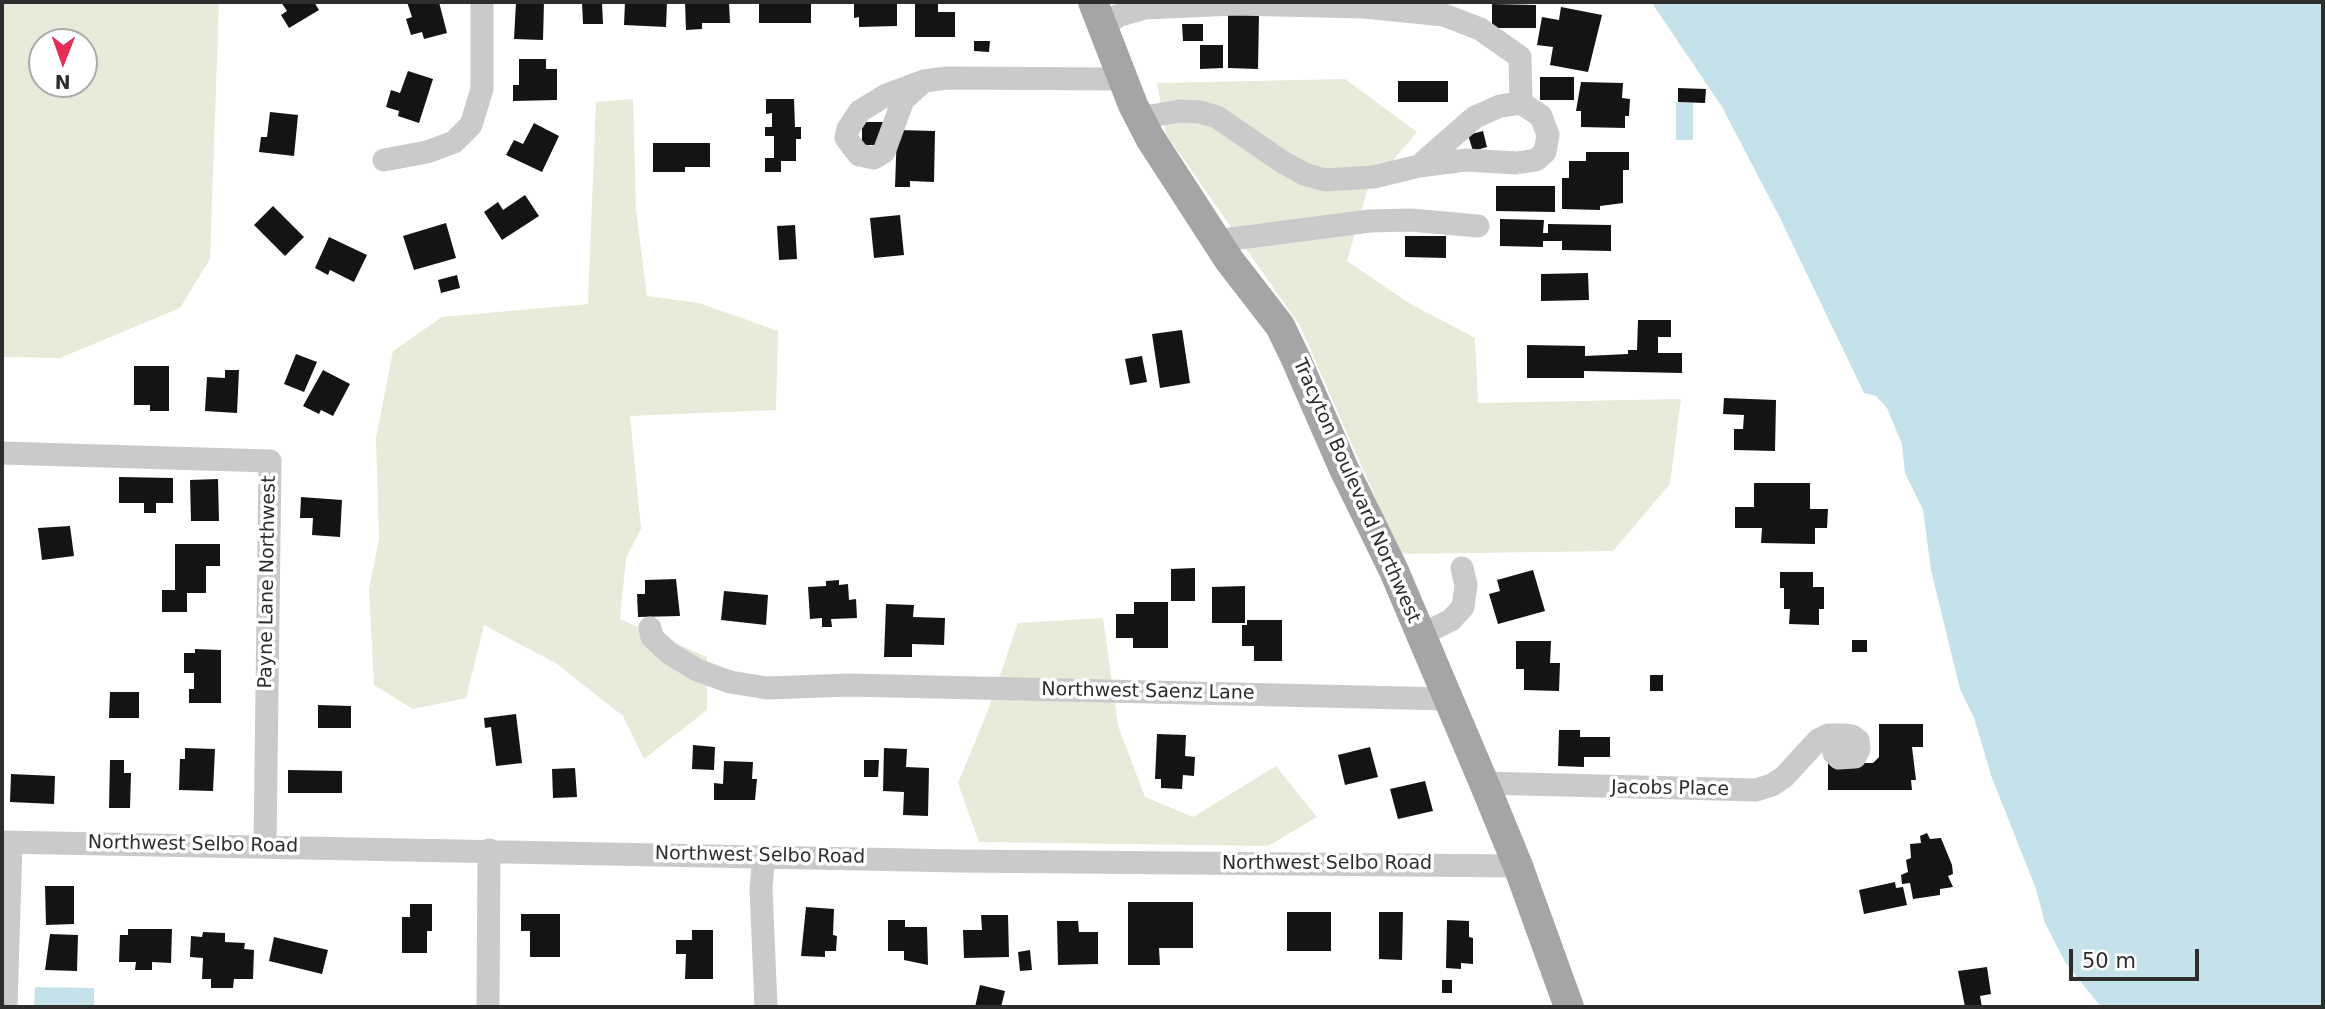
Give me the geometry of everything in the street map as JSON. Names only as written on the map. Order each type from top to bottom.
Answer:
[{"type":"main road","name":"Tracyton Boulevard Northwest","points":[[1098,15],[1139,118],[1216,241],[1280,327],[1343,469],[1380,540],[1484,783],[1518,866],[1569,1007]]},
{"type":"street","points":[[384,160],[427,152],[454,142],[471,125],[482,89],[482,2]]},
{"type":"street","points":[[1098,15],[1117,16],[1145,8],[1235,4],[1364,7],[1444,15],[1480,29],[1520,57],[1521,103]]},
{"type":"street","points":[[923,81],[947,78],[1122,79]]},
{"type":"street","points":[[1139,118],[1180,111],[1200,112],[1217,117],[1304,174],[1325,180],[1374,177],[1419,166],[1466,160],[1516,163],[1536,160],[1545,152],[1548,135],[1541,116],[1521,103],[1500,106],[1475,117],[1419,166]]},
{"type":"street","points":[[1216,241],[1370,221],[1411,220],[1478,226]]},
{"type":"street","name":"Payne Lane Northwest","points":[[2,453],[270,461],[265,845]]},
{"type":"street","points":[[1420,635],[1451,620],[1463,607],[1466,584],[1462,568]]},
{"type":"street","name":"Northwest Saenz Lane","points":[[650,628],[652,637],[669,653],[697,670],[730,682],[767,688],[849,685],[1448,699]]},
{"type":"street","name":"Jacobs Place","points":[[1484,783],[1756,790],[1772,785],[1784,777],[1818,740],[1836,735]]},
{"type":"street","points":[[6,1007],[7,842]]},
{"type":"street","name":"Northwest Selbo Road","points":[[7,842],[1518,866]]},
{"type":"street","points":[[488,1007],[489,850]]},
{"type":"street","points":[[764,856],[761,888],[766,1007]]},
{"type":"green space","points":[[2,2],[219,2],[210,259],[180,308],[60,358],[2,357]]},
{"type":"green space","points":[[1345,79],[1417,132],[1367,191],[1347,261],[1409,303],[1475,338],[1478,403],[1681,399],[1670,484],[1613,551],[1400,554],[1300,326],[1166,134],[1157,83]]},
{"type":"green space","points":[[633,99],[636,209],[647,296],[699,303],[778,331],[776,410],[630,416],[641,529],[626,558],[620,619],[707,657],[707,710],[644,759],[623,716],[557,664],[484,625],[466,698],[413,709],[374,685],[369,589],[379,539],[376,438],[393,351],[442,317],[588,304],[596,102]]},
{"type":"green space","points":[[1103,618],[1118,726],[1145,797],[1193,817],[1276,766],[1317,817],[1268,846],[979,842],[958,783],[987,713],[1018,623]]},
{"type":"water","points":[[1640,2],[2323,2],[2323,1007],[2101,1007],[2065,962],[2045,923],[2036,889],[1992,778],[1974,718],[1960,689],[1931,570],[1923,510],[1905,473],[1902,444],[1887,408],[1876,396],[1864,393],[1779,216],[1722,107],[1652,3]]},
{"type":"water","points":[[1676,102],[1693,103],[1693,140],[1676,140]]},
{"type":"water","points":[[35,987],[94,988],[94,1007],[34,1007]]},
{"type":"building","points":[[281,2],[314,2],[319,10],[289,28],[281,15],[287,11]]},
{"type":"building","points":[[407,2],[439,2],[447,33],[424,39],[422,32],[411,35],[406,19],[412,17]]},
{"type":"building","points":[[516,2],[544,2],[543,40],[514,39]]},
{"type":"building","points":[[582,2],[602,2],[603,24],[583,24]]},
{"type":"building","points":[[625,2],[667,2],[666,27],[624,25]]},
{"type":"building","points":[[685,2],[729,2],[730,23],[702,23],[702,29],[686,30]]},
{"type":"building","points":[[759,2],[811,2],[811,23],[759,23]]},
{"type":"building","points":[[854,2],[897,2],[897,26],[859,27],[859,17],[854,18]]},
{"type":"building","points":[[915,3],[938,3],[938,12],[955,12],[955,37],[915,37]]},
{"type":"building","points":[[1492,4],[1536,5],[1536,28],[1492,28]]},
{"type":"building","points":[[1561,7],[1602,15],[1588,72],[1550,65],[1553,47],[1537,45],[1542,17],[1559,20]]},
{"type":"building","points":[[1228,14],[1259,14],[1258,69],[1228,68]]},
{"type":"building","points":[[1182,24],[1203,24],[1203,41],[1183,41]]},
{"type":"building","points":[[974,41],[990,41],[989,52],[974,51]]},
{"type":"building","points":[[1200,45],[1223,45],[1223,68],[1200,69]]},
{"type":"building","points":[[519,59],[546,59],[546,69],[557,69],[557,100],[513,101],[513,85],[519,85]]},
{"type":"building","points":[[408,71],[433,79],[419,123],[398,116],[399,111],[386,107],[391,90],[400,93]]},
{"type":"building","points":[[1540,77],[1574,77],[1574,100],[1540,100]]},
{"type":"building","points":[[1398,81],[1448,81],[1448,102],[1398,102]]},
{"type":"building","points":[[1581,82],[1623,83],[1622,98],[1630,99],[1625,128],[1581,127],[1581,111],[1576,111]]},
{"type":"building","points":[[1678,88],[1706,89],[1705,103],[1678,102]]},
{"type":"building","points":[[766,99],[794,99],[795,127],[801,127],[801,139],[796,139],[796,161],[781,161],[781,172],[765,172],[765,158],[774,158],[774,136],[765,136],[765,127],[772,127],[772,113],[766,114]]},
{"type":"building","points":[[270,112],[298,115],[294,156],[259,152],[261,137],[267,137]]},
{"type":"building","points":[[862,122],[884,122],[884,145],[862,145]]},
{"type":"building","points":[[534,123],[559,136],[542,172],[506,155],[514,140],[523,144]]},
{"type":"building","points":[[897,130],[935,131],[934,182],[910,181],[910,187],[895,187]]},
{"type":"building","points":[[1483,131],[1487,147],[1473,151],[1468,135]]},
{"type":"building","points":[[653,143],[710,143],[710,167],[685,167],[685,172],[653,172]]},
{"type":"building","points":[[1586,152],[1629,152],[1629,170],[1623,170],[1623,203],[1600,206],[1600,210],[1562,209],[1562,178],[1569,178],[1569,161],[1586,161]]},
{"type":"building","points":[[1496,186],[1555,186],[1555,212],[1496,211]]},
{"type":"building","points":[[525,195],[539,216],[502,240],[484,212],[498,202],[503,210]]},
{"type":"building","points":[[273,206],[304,237],[285,256],[254,225]]},
{"type":"building","points":[[900,215],[904,255],[874,258],[870,218]]},
{"type":"building","points":[[1500,219],[1544,220],[1543,233],[1548,233],[1548,224],[1611,225],[1611,251],[1562,250],[1562,241],[1543,241],[1543,247],[1500,246]]},
{"type":"building","points":[[446,223],[456,258],[414,270],[403,236]]},
{"type":"building","points":[[795,225],[797,259],[779,260],[777,226]]},
{"type":"building","points":[[1405,236],[1446,236],[1446,258],[1405,257]]},
{"type":"building","points":[[329,237],[367,255],[354,282],[330,270],[328,275],[315,268]]},
{"type":"building","points":[[1588,273],[1589,300],[1541,301],[1541,274]]},
{"type":"building","points":[[457,275],[460,288],[441,293],[438,280]]},
{"type":"building","points":[[1638,320],[1671,320],[1671,337],[1658,337],[1658,353],[1682,353],[1682,373],[1584,371],[1584,378],[1527,378],[1527,345],[1585,346],[1585,356],[1628,354],[1628,350],[1637,350]]},
{"type":"building","points":[[1182,330],[1190,383],[1160,388],[1152,334]]},
{"type":"building","points":[[296,354],[317,362],[304,392],[284,384]]},
{"type":"building","points":[[1142,356],[1147,382],[1130,385],[1125,359]]},
{"type":"building","points":[[134,366],[169,366],[169,411],[150,411],[150,405],[134,405]]},
{"type":"building","points":[[225,370],[239,370],[237,413],[205,411],[207,377],[225,378]]},
{"type":"building","points":[[323,370],[350,384],[333,416],[321,410],[319,414],[303,406]]},
{"type":"building","points":[[1724,398],[1776,400],[1775,451],[1734,450],[1734,429],[1743,429],[1744,415],[1723,414]]},
{"type":"building","points":[[119,477],[173,478],[173,503],[156,503],[156,513],[144,513],[144,503],[119,503]]},
{"type":"building","points":[[218,479],[219,521],[191,521],[190,480]]},
{"type":"building","points":[[1754,483],[1810,483],[1810,509],[1828,509],[1827,528],[1815,528],[1815,544],[1761,543],[1762,528],[1735,528],[1735,507],[1754,507]]},
{"type":"building","points":[[301,497],[342,500],[340,537],[312,535],[313,518],[300,518]]},
{"type":"building","points":[[70,526],[74,556],[42,560],[38,528]]},
{"type":"building","points":[[175,544],[220,544],[220,566],[206,566],[206,593],[187,593],[187,612],[162,612],[162,590],[175,590]]},
{"type":"building","points":[[1195,568],[1195,601],[1171,601],[1171,569]]},
{"type":"building","points":[[1533,570],[1545,611],[1498,624],[1489,594],[1500,591],[1497,580]]},
{"type":"building","points":[[1780,572],[1813,572],[1813,587],[1824,587],[1824,609],[1819,609],[1819,625],[1789,624],[1790,609],[1784,609],[1784,588],[1780,588]]},
{"type":"building","points":[[676,579],[680,616],[638,617],[637,594],[645,594],[645,580]]},
{"type":"building","points":[[839,580],[839,585],[848,584],[849,600],[856,599],[857,618],[831,619],[832,627],[822,627],[822,618],[810,619],[808,587],[826,586],[826,581]]},
{"type":"building","points":[[1245,586],[1245,623],[1212,623],[1212,587]]},
{"type":"building","points":[[724,591],[768,595],[766,625],[721,620]]},
{"type":"building","points":[[1134,602],[1168,602],[1168,648],[1133,648],[1133,638],[1116,638],[1116,614],[1134,614]]},
{"type":"building","points":[[886,604],[914,605],[913,617],[945,618],[944,645],[912,644],[912,657],[884,657]]},
{"type":"building","points":[[1247,620],[1282,620],[1282,661],[1254,661],[1254,646],[1242,646],[1242,625],[1247,625]]},
{"type":"building","points":[[1852,640],[1867,640],[1867,652],[1852,652]]},
{"type":"building","points":[[1516,641],[1551,641],[1550,663],[1560,663],[1559,691],[1524,690],[1524,669],[1516,669]]},
{"type":"building","points":[[195,649],[221,650],[221,703],[189,703],[189,689],[194,689],[194,673],[184,673],[184,653],[195,653]]},
{"type":"building","points":[[1650,675],[1663,675],[1663,691],[1650,691]]},
{"type":"building","points":[[110,692],[139,692],[139,718],[109,718]]},
{"type":"building","points":[[318,705],[351,706],[351,728],[318,728]]},
{"type":"building","points":[[516,714],[522,763],[496,766],[491,727],[485,728],[484,718]]},
{"type":"building","points":[[1879,724],[1923,724],[1923,747],[1912,747],[1916,780],[1911,780],[1912,790],[1828,790],[1828,763],[1873,763],[1879,757]]},
{"type":"building","points":[[1559,730],[1580,730],[1580,737],[1610,737],[1610,757],[1584,757],[1584,767],[1558,766]]},
{"type":"building","points":[[1157,734],[1186,735],[1185,756],[1195,757],[1194,776],[1183,775],[1182,789],[1161,788],[1161,779],[1155,779]]},
{"type":"building","points":[[693,745],[715,747],[714,770],[692,769]]},
{"type":"building","points":[[1370,747],[1378,777],[1345,785],[1338,755]]},
{"type":"building","points":[[185,748],[215,749],[213,791],[179,790],[180,759],[185,759]]},
{"type":"building","points":[[884,748],[907,749],[906,767],[929,768],[928,816],[903,815],[904,792],[883,791]]},
{"type":"building","points":[[110,760],[124,760],[124,773],[131,773],[130,808],[109,808]]},
{"type":"building","points":[[864,760],[879,760],[878,777],[864,777]]},
{"type":"building","points":[[724,761],[753,762],[752,779],[757,779],[755,800],[714,800],[714,783],[723,784]]},
{"type":"building","points":[[575,768],[577,797],[553,798],[552,769]]},
{"type":"building","points":[[288,770],[342,771],[342,793],[288,793]]},
{"type":"building","points":[[11,774],[55,776],[54,804],[10,802]]},
{"type":"building","points":[[1425,781],[1433,811],[1398,819],[1390,789]]},
{"type":"building","points":[[1927,833],[1930,839],[1941,838],[1952,865],[1953,874],[1948,876],[1953,887],[1940,889],[1940,895],[1913,899],[1910,883],[1902,884],[1901,875],[1908,872],[1906,860],[1911,858],[1910,844],[1921,843],[1920,836]]},
{"type":"building","points":[[1895,882],[1896,888],[1903,887],[1907,905],[1864,914],[1859,890]]},
{"type":"building","points":[[45,886],[74,886],[74,924],[46,925]]},
{"type":"building","points":[[1128,902],[1193,902],[1193,948],[1159,948],[1160,965],[1128,965]]},
{"type":"building","points":[[410,904],[432,904],[432,931],[427,931],[427,953],[402,953],[402,917],[410,917]]},
{"type":"building","points":[[806,907],[834,909],[833,935],[837,936],[836,951],[825,951],[825,957],[801,956]]},
{"type":"building","points":[[1287,912],[1331,912],[1331,951],[1287,951]]},
{"type":"building","points":[[1379,912],[1403,912],[1402,960],[1379,959]]},
{"type":"building","points":[[521,914],[560,914],[560,957],[530,957],[530,931],[521,931]]},
{"type":"building","points":[[981,915],[1008,915],[1009,957],[964,958],[963,930],[982,930]]},
{"type":"building","points":[[888,920],[905,920],[905,927],[927,927],[928,965],[904,960],[904,951],[888,951]]},
{"type":"building","points":[[1447,920],[1469,921],[1469,937],[1473,938],[1473,964],[1461,963],[1461,969],[1446,968]]},
{"type":"building","points":[[1057,921],[1078,921],[1079,932],[1098,932],[1098,964],[1058,965]]},
{"type":"building","points":[[128,929],[172,929],[171,963],[152,962],[152,970],[135,970],[136,962],[119,962],[120,935],[128,935]]},
{"type":"building","points":[[692,930],[713,930],[713,979],[685,979],[686,954],[676,954],[676,940],[692,940]]},
{"type":"building","points":[[203,932],[225,933],[225,942],[245,943],[244,949],[254,950],[253,979],[234,979],[233,988],[211,988],[211,979],[202,979],[203,958],[190,957],[191,936],[202,937]]},
{"type":"building","points":[[50,934],[78,935],[77,971],[45,970]]},
{"type":"building","points":[[274,937],[328,950],[322,974],[269,961]]},
{"type":"building","points":[[1030,950],[1032,970],[1020,971],[1018,952]]},
{"type":"building","points":[[1987,967],[1991,994],[1980,996],[1982,1007],[1965,1007],[1958,971]]},
{"type":"building","points":[[1442,980],[1452,980],[1452,993],[1442,993]]},
{"type":"building","points":[[980,985],[1005,991],[1001,1007],[975,1007]]}]
